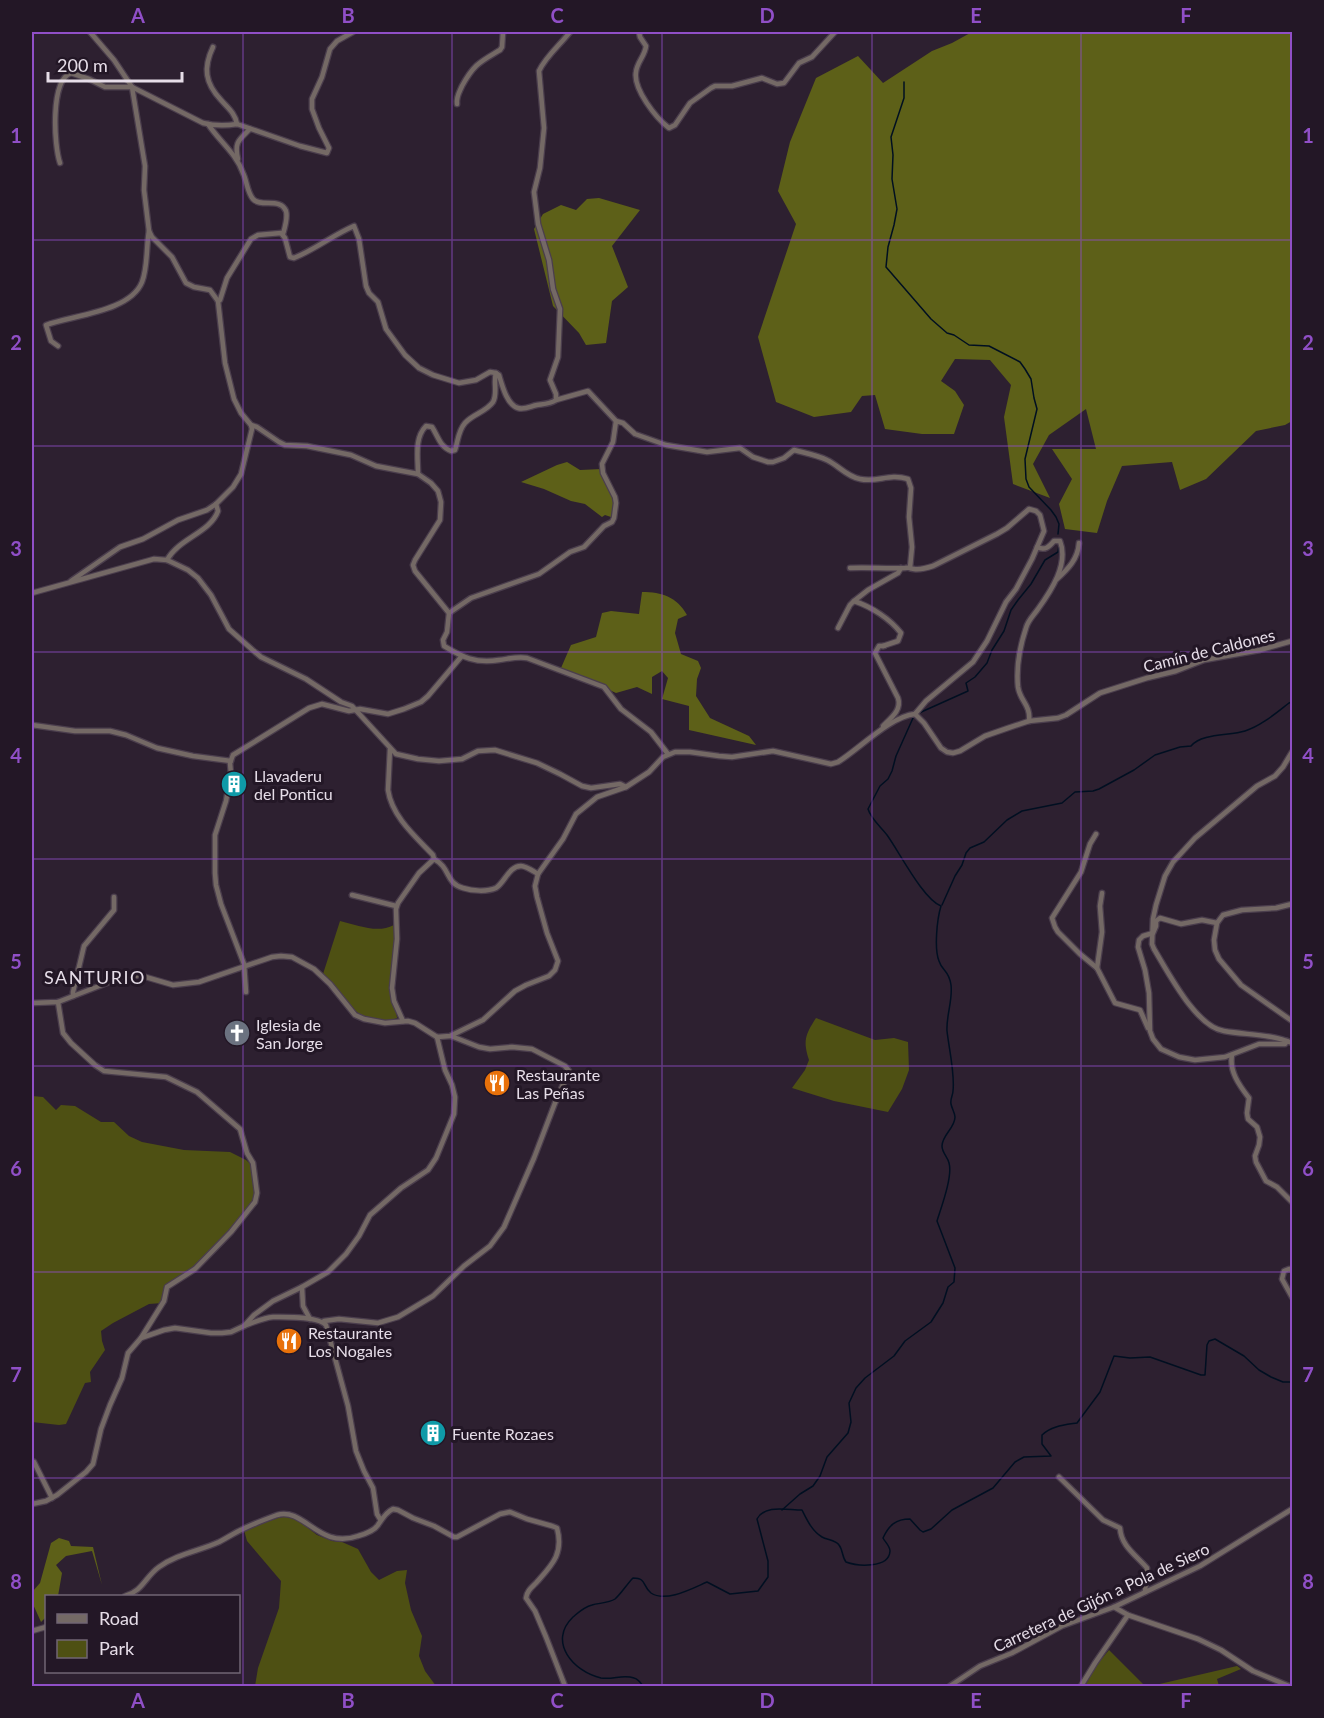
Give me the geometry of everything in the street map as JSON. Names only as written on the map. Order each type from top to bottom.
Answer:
[{"type":"street","points":[[58,346],[51,341],[46,325],[87,316],[132,297],[140,287],[144,277],[149,231],[144,190],[145,166],[132,87],[114,60],[90,32]]},
{"type":"street","points":[[60,163],[56,148],[55,119],[60,85],[65,76],[71,74],[108,87],[132,87],[208,124],[226,126],[237,124],[300,146],[328,152],[328,146],[319,128],[311,102],[322,77],[330,49],[337,41],[353,32]]},
{"type":"street","points":[[457,105],[457,97],[472,69],[502,47],[503,32]]},
{"type":"street","points":[[556,399],[550,380],[558,357],[560,309],[538,224],[534,187],[540,168],[544,128],[539,71],[543,63],[570,32]]},
{"type":"street","points":[[639,32],[646,46],[636,73],[637,81],[652,111],[669,128],[675,125],[690,103],[711,88],[732,86],[762,78],[777,84],[784,83],[799,63],[812,57],[835,32]]},
{"type":"street","points":[[213,47],[206,66],[209,82],[232,111],[237,124]]},
{"type":"street","points":[[208,124],[240,164]]},
{"type":"street","points":[[250,129],[236,145],[249,193],[259,202],[278,204],[284,208],[286,216],[283,234],[290,257],[294,258],[317,248],[354,226],[359,239],[369,293],[378,302],[386,329],[405,355],[419,368],[459,383],[476,380],[490,372],[498,373],[508,398],[518,408],[546,404],[556,399],[588,391],[616,421],[640,436],[666,444],[707,452],[740,448],[753,457],[768,462],[784,458],[794,450],[825,459],[853,477],[876,479],[894,476],[908,479],[911,488],[910,568]]},
{"type":"street","points":[[68,583],[120,547],[143,539],[178,520],[207,510],[216,504],[233,487],[241,474],[252,429],[238,408],[228,375],[218,301],[210,290],[186,283],[172,257],[149,231]]},
{"type":"street","points":[[218,301],[227,278],[252,239],[278,232],[283,234]]},
{"type":"street","points":[[418,474],[417,448],[424,428],[432,427],[444,447],[451,452],[455,450],[460,429],[493,401],[496,373]]},
{"type":"street","points":[[616,421],[613,442],[602,464],[603,473],[616,502],[612,522],[604,526],[584,547],[570,552],[539,574],[496,590],[481,593],[460,604],[449,613],[443,643],[444,646],[462,657],[481,662],[518,657],[528,658],[604,687],[621,709],[651,732],[668,754]]},
{"type":"street","points":[[251,425],[285,445],[307,446],[351,455],[376,466],[418,474],[431,483],[438,491],[441,502],[440,520],[413,565],[415,571],[449,613]]},
{"type":"street","points":[[167,560],[181,543],[214,519],[219,511],[216,504]]},
{"type":"street","points":[[850,568],[924,569],[997,534],[1029,509],[1040,515],[1044,531],[1016,589],[1006,602],[981,652],[966,669],[926,701],[915,714],[902,717],[877,733]]},
{"type":"street","points":[[1029,721],[1029,710],[1018,687],[1019,653],[1026,626],[1052,588],[1063,553],[1060,541],[1054,541],[1048,548],[1037,547]]},
{"type":"street","points":[[1055,581],[1070,566],[1078,552],[1079,543]]},
{"type":"street","points":[[32,593],[154,559],[167,560],[188,570],[198,578],[211,595],[229,628],[255,652],[306,679],[337,700],[349,704],[396,754],[439,761],[459,760],[482,750],[495,750],[537,763],[582,786],[591,788],[620,784],[626,787]]},
{"type":"street","points":[[838,628],[854,601],[898,573],[901,568]]},
{"type":"street","points":[[32,1003],[58,1002],[97,986],[140,975],[163,983],[198,982],[277,956],[292,957],[314,969],[355,1015],[375,1022],[415,1023],[437,1037],[450,1036],[483,1020],[515,991],[549,976],[555,970],[558,961],[547,933],[535,886],[538,874],[563,839],[576,814],[597,797],[626,787],[649,772],[668,754],[675,752],[732,757],[773,751],[831,764],[838,762],[877,733],[898,711],[900,706],[898,698],[875,653],[879,646],[898,641],[902,633],[874,610],[854,601]]},
{"type":"street","name":"Camín de Caldones","points":[[915,714],[941,748],[953,753],[985,736],[1029,721],[1066,715],[1100,693],[1176,671],[1203,660],[1260,650],[1293,641]]},
{"type":"street","points":[[246,992],[245,967],[221,904],[215,873],[215,835],[226,801],[231,760],[236,752],[316,705],[322,704],[349,711],[365,710],[388,714],[421,702],[462,657]]},
{"type":"street","points":[[32,725],[75,731],[110,731],[157,748],[193,756],[231,760]]},
{"type":"street","points":[[390,749],[389,797],[405,826],[433,855],[434,859],[445,867],[450,880],[455,885],[469,890],[489,890],[497,887],[513,868],[518,866],[523,866],[538,874]]},
{"type":"street","points":[[1290,1042],[1257,1034],[1214,1029],[1205,1023],[1175,985],[1154,949],[1153,919],[1165,876],[1173,862],[1195,838],[1257,786],[1275,776],[1293,752]]},
{"type":"street","points":[[1096,834],[1090,844],[1081,872],[1052,918],[1058,932],[1097,968],[1115,1003],[1140,1010],[1153,1039],[1161,1049],[1179,1057],[1218,1058],[1254,1046],[1290,1042]]},
{"type":"street","points":[[403,1021],[394,1001],[392,988],[396,954],[396,906],[419,873],[434,859]]},
{"type":"street","points":[[1097,968],[1102,932],[1100,906],[1102,893]]},
{"type":"street","points":[[352,895],[396,906]]},
{"type":"street","points":[[73,996],[84,946],[114,910],[114,897]]},
{"type":"street","points":[[1293,904],[1276,908],[1242,910],[1223,915],[1217,923],[1214,940],[1219,959],[1241,985],[1293,1021]]},
{"type":"street","points":[[1153,933],[1156,921],[1160,918],[1181,924],[1202,920],[1217,923]]},
{"type":"street","points":[[1153,933],[1143,936],[1139,940],[1138,948],[1149,993],[1149,1023],[1153,1039]]},
{"type":"street","points":[[32,1504],[52,1498],[93,1464],[101,1429],[123,1378],[128,1353],[141,1338],[164,1301],[166,1287],[195,1269],[231,1232],[257,1198],[255,1168],[247,1153],[240,1129],[197,1092],[166,1077],[104,1071],[94,1065],[63,1033],[58,1002]]},
{"type":"street","points":[[141,1338],[164,1329],[176,1328],[222,1334],[273,1317],[324,1322],[339,1319],[378,1323],[398,1317],[438,1292],[464,1266],[490,1246],[504,1227],[569,1071],[565,1066],[532,1049],[521,1047],[490,1049],[450,1036]]},
{"type":"street","points":[[244,1326],[273,1300],[328,1272],[359,1236],[370,1215],[401,1188],[428,1170],[436,1158],[454,1114],[455,1097],[444,1070],[437,1037]]},
{"type":"street","points":[[1232,1055],[1231,1065],[1237,1081],[1249,1098],[1248,1119],[1259,1129],[1259,1145],[1254,1156],[1256,1162],[1266,1181],[1277,1187],[1293,1202]]},
{"type":"street","points":[[1218,1058],[1231,1065]]},
{"type":"street","points":[[1293,1270],[1284,1271],[1282,1279],[1293,1297]]},
{"type":"street","points":[[302,1287],[303,1306],[310,1319]]},
{"type":"street","points":[[324,1322],[328,1329],[348,1406],[356,1451],[363,1471],[374,1488],[377,1514],[380,1518]]},
{"type":"street","points":[[34,1462],[52,1498]]},
{"type":"street","points":[[1059,1477],[1103,1520],[1120,1528],[1122,1541],[1147,1568],[1145,1592]]},
{"type":"street","points":[[127,1595],[136,1592],[155,1570],[170,1560],[218,1543],[242,1529],[278,1515],[293,1515],[319,1533],[341,1539],[353,1538],[372,1530],[377,1526],[380,1518],[390,1510],[396,1509],[454,1537],[461,1536],[505,1513],[515,1513],[557,1528],[559,1540],[557,1557],[529,1590],[526,1598],[535,1611],[565,1686]]},
{"type":"street","name":"Carretera de Gijón a Pola de Siero","points":[[950,1686],[980,1666],[1012,1653],[1062,1626],[1114,1607],[1200,1566],[1293,1509]]},
{"type":"street","points":[[1114,1607],[1128,1615],[1198,1639],[1221,1650],[1253,1671],[1290,1686]]},
{"type":"street","points":[[1081,1686],[1128,1615]]},
{"type":"green space","points":[[340,921],[374,929],[394,925],[390,991],[397,1018],[378,1020],[360,1014],[347,1003],[323,974]]},
{"type":"green space","points":[[816,1018],[875,1040],[894,1038],[908,1042],[909,1070],[902,1089],[888,1112],[834,1101],[792,1088],[809,1060],[806,1038]]},
{"type":"green space","points":[[32,1096],[43,1097],[56,1110],[61,1105],[75,1106],[101,1122],[114,1122],[129,1136],[142,1142],[184,1150],[230,1152],[246,1160],[255,1168],[257,1193],[255,1202],[195,1269],[167,1287],[164,1286],[162,1303],[149,1304],[101,1331],[105,1350],[90,1372],[91,1382],[85,1383],[66,1424],[59,1425],[32,1422]]},
{"type":"green space","points":[[288,1516],[299,1521],[317,1535],[358,1549],[371,1572],[379,1580],[397,1571],[407,1570],[405,1583],[411,1610],[422,1636],[419,1656],[425,1671],[436,1686],[255,1686],[258,1668],[279,1608],[281,1581],[247,1541],[244,1530]]},
{"type":"green space","points":[[1109,1650],[1145,1686],[1085,1686],[1095,1667]]},
{"type":"green space","points":[[1237,1666],[1241,1669],[1217,1679],[1219,1686],[1151,1686]]},
{"type":"shaded area","points":[[972,32],[1292,32],[1292,421],[1285,425],[1256,431],[1206,479],[1180,490],[1172,462],[1122,466],[1107,501],[1097,533],[1065,529],[1059,504],[1072,479],[1052,449],[1096,449],[1086,409],[1049,435],[1033,464],[1050,498],[1013,484],[1004,417],[1011,385],[990,360],[955,359],[941,381],[955,391],[964,405],[954,434],[922,434],[885,429],[875,395],[862,396],[851,412],[814,417],[776,402],[758,337],[796,224],[778,191],[790,142],[816,78],[858,56],[883,83],[932,51]]},
{"type":"shaded area","points":[[599,198],[640,210],[612,246],[628,287],[612,301],[606,343],[586,345],[579,333],[553,306],[534,229],[543,214],[561,205],[576,210],[587,199]]},
{"type":"shaded area","points":[[567,462],[580,470],[602,469],[615,497],[614,518],[605,515],[602,517],[585,504],[521,482]]},
{"type":"shaded area","points":[[642,592],[668,597],[683,609],[687,615],[678,619],[675,633],[681,654],[698,661],[701,668],[697,679],[696,696],[710,718],[749,736],[756,745],[689,730],[689,706],[662,699],[668,678],[662,671],[652,677],[652,694],[637,687],[616,693],[561,668],[571,645],[596,637],[602,613],[611,611],[639,614]]},
{"type":"shaded area","points":[[59,1538],[69,1541],[71,1546],[93,1547],[102,1585],[92,1551],[66,1556],[56,1565],[62,1573],[58,1595],[45,1595],[45,1618],[41,1622],[32,1602],[33,1591],[40,1583],[51,1543]]},
{"type":"waterway","points":[[904,82],[904,98],[891,137],[892,179],[897,209],[886,267],[931,319],[947,333],[969,345],[989,346],[1020,362],[1025,369],[1031,379],[1037,409],[1025,459],[1026,479],[1029,487],[1056,517],[1059,524],[1058,534]]},
{"type":"waterway","points":[[919,713],[968,691],[966,683],[975,677],[987,663],[1004,631],[1011,610],[1031,584],[1045,560],[1058,552],[1059,545]]},
{"type":"waterway","points":[[942,905],[970,848],[984,842],[1007,820],[1022,811],[1062,803],[1075,792],[1099,789],[1134,770],[1155,755],[1191,746],[1209,737],[1251,729],[1292,702]]},
{"type":"waterway","points":[[782,1510],[813,1486],[820,1476],[827,1457],[848,1433],[851,1422],[849,1403],[856,1388],[865,1378],[894,1356],[905,1341],[931,1322],[943,1303],[948,1287],[954,1282],[955,1268],[937,1221],[950,1169],[942,1146],[955,1117],[951,1102],[953,1077],[947,1031],[951,985],[949,976],[937,956],[936,942],[941,906],[934,902],[919,885],[868,809],[880,786],[888,779],[892,771],[896,756],[913,718]]},
{"type":"waterway","points":[[643,1686],[634,1678],[601,1678],[591,1675],[573,1663],[563,1646],[566,1627],[584,1608],[615,1599],[633,1578],[640,1579],[648,1590],[657,1596],[679,1594],[707,1582],[730,1594],[758,1591],[768,1577],[768,1561],[757,1519],[765,1511],[802,1510],[815,1532],[838,1543],[846,1562],[872,1565],[888,1557],[890,1549],[883,1538],[894,1524],[910,1519],[923,1532],[931,1529],[952,1510],[993,1488],[1015,1462],[1024,1457],[1051,1456],[1042,1444],[1042,1435],[1054,1428],[1077,1423],[1100,1392],[1114,1356],[1150,1357],[1205,1375],[1207,1345],[1209,1341],[1215,1339],[1244,1356],[1259,1370],[1271,1377],[1283,1382],[1292,1382]]},
{"type":"place","name":"Llavaderu del Ponticu","points":[[234,784]]},
{"type":"place","name":"Iglesia de San Jorge","points":[[237,1033]]},
{"type":"place","name":"Restaurante Las Peñas","points":[[497,1083]]},
{"type":"place","name":"Restaurante Los Nogales","points":[[289,1341]]},
{"type":"place","name":"Fuente Rozaes","points":[[433,1433]]},
{"type":"district","name":"SANTURIO","points":[[95,977]]}]
